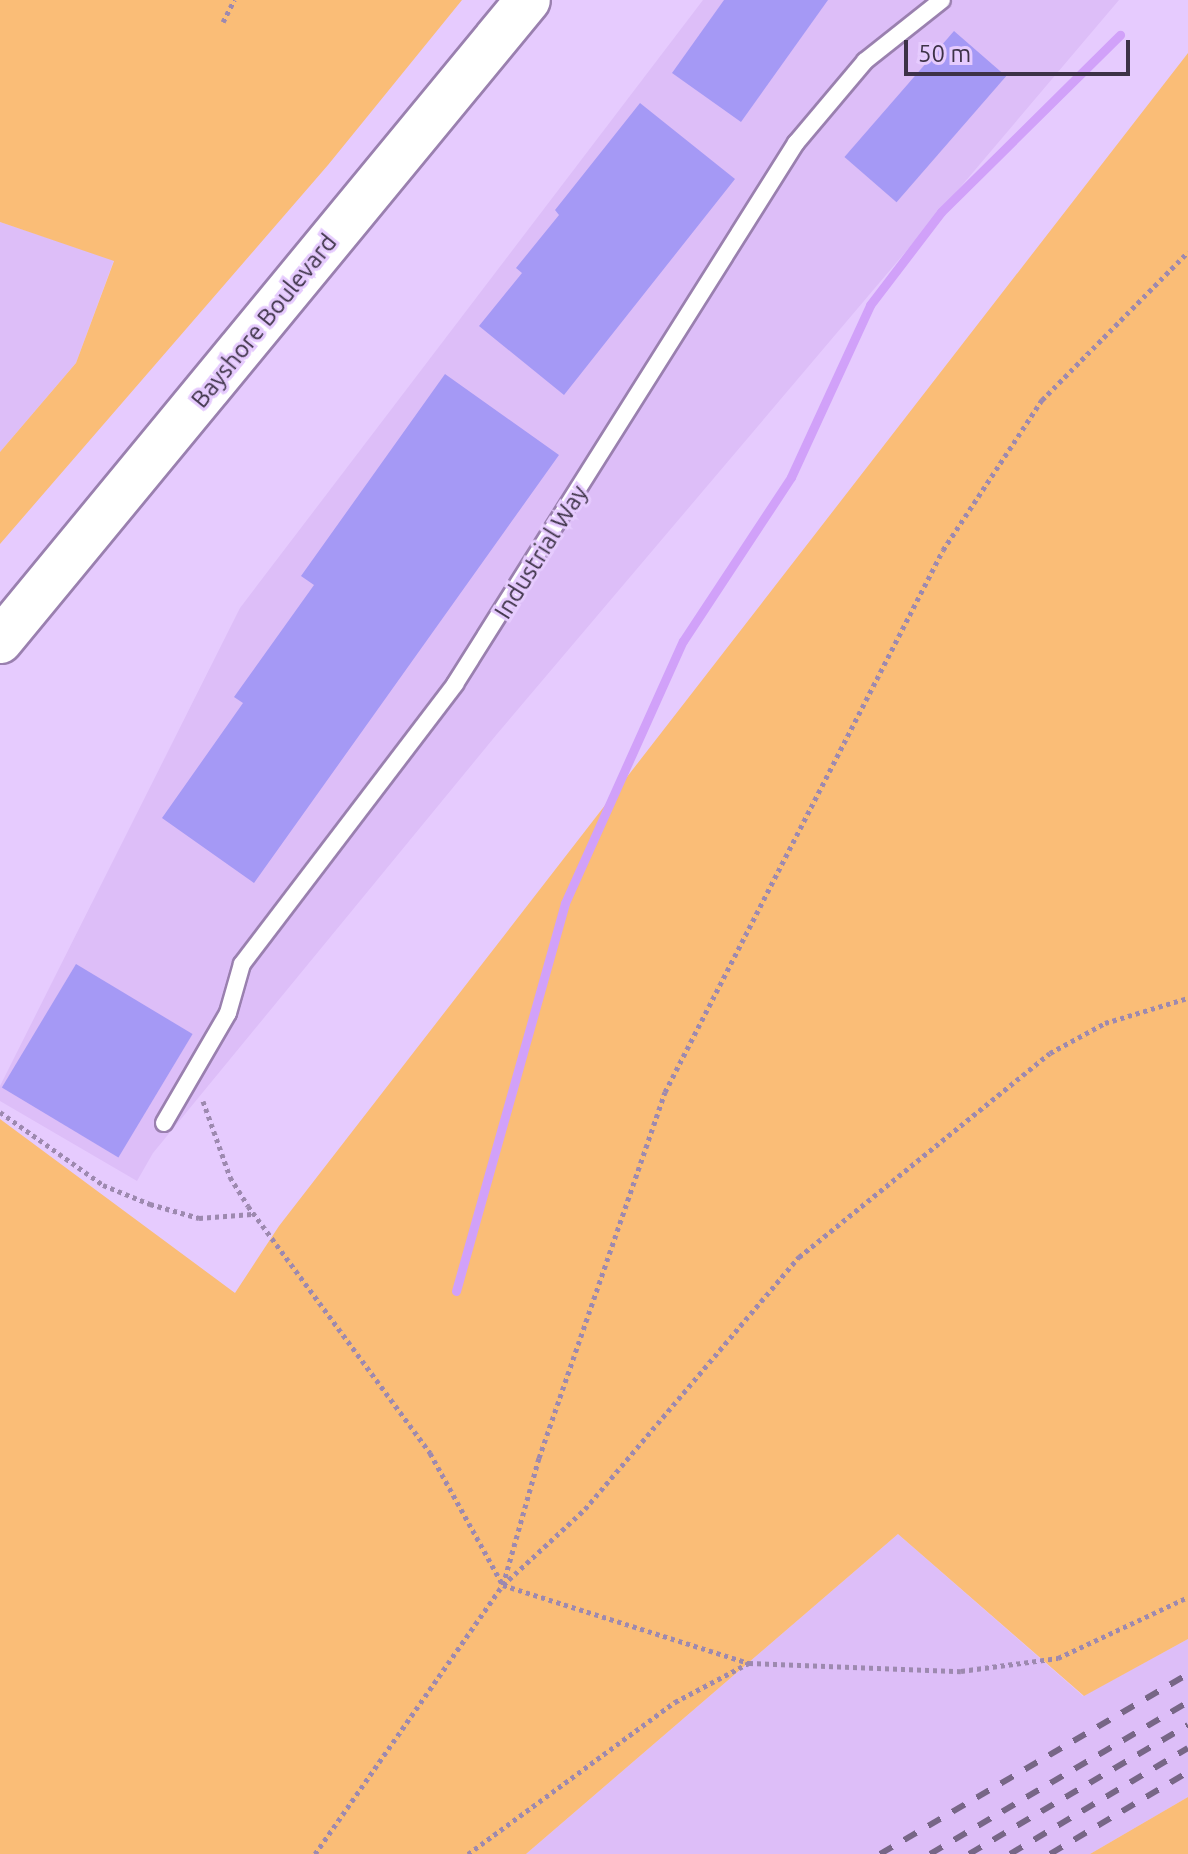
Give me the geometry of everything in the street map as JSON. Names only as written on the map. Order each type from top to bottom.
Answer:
[{"type":"main road","name":"Bayshore Boulevard","points":[[0,641],[528,0]]},
{"type":"lane","name":"Industrial Way","points":[[164,1123],[228,1013],[242,964],[464,672],[796,143],[865,61],[942,0]]},
{"type":"path","points":[[223,22],[234,0]]},
{"type":"path","points":[[503,1585],[539,1458],[665,1092],[907,620],[943,550],[1042,400],[1188,252]]},
{"type":"path","points":[[315,1854],[503,1585],[585,1509],[799,1257],[1050,1053],[1105,1023],[1188,998]]},
{"type":"path","points":[[193,1073],[230,1177],[253,1214],[430,1453],[503,1585],[749,1663],[961,1671],[1058,1658],[1188,1597]]},
{"type":"path","points":[[0,1112],[103,1185],[150,1204],[199,1218],[253,1214]]},
{"type":"path","points":[[468,1854],[675,1702],[749,1663]]},
{"type":"shaded area","points":[[0,0],[462,0],[328,165],[0,544],[0,452],[76,363],[114,261],[0,222]]},
{"type":"shaded area","points":[[703,0],[1119,0],[497,734],[153,1153],[137,1181],[0,1101],[0,1086],[240,608]]},
{"type":"shaded area","points":[[1188,53],[1188,1639],[1084,1696],[898,1534],[526,1854],[0,1854],[0,1119],[235,1293],[279,1226]]},
{"type":"shaded area","points":[[0,222],[114,260],[76,363],[0,452]]},
{"type":"shaded area","points":[[898,1534],[1083,1696],[1188,1639],[1188,1797],[1090,1854],[526,1854]]},
{"type":"shaded area","points":[[1188,1797],[1188,1854],[1090,1854]]},
{"type":"building","points":[[724,0],[828,0],[741,122],[672,73]]},
{"type":"building","points":[[954,31],[1006,76],[897,202],[844,157]]},
{"type":"building","points":[[640,103],[735,179],[564,395],[479,326],[522,273],[516,268],[559,215],[555,210]]},
{"type":"building","points":[[445,374],[559,455],[254,883],[162,818],[243,703],[234,697],[314,585],[301,576]]},
{"type":"building","points":[[76,964],[193,1034],[118,1157],[2,1087]]},
{"type":"waterway","points":[[456,1291],[565,903],[683,641],[791,477],[870,305],[941,212],[1120,35]]},
{"type":"railway","points":[[880,1854],[1188,1674]]},
{"type":"railway","points":[[930,1854],[1188,1702]]},
{"type":"railway","points":[[969,1854],[1188,1725]]},
{"type":"railway","points":[[1010,1854],[1188,1748]]},
{"type":"railway","points":[[1050,1854],[1188,1772]]}]
